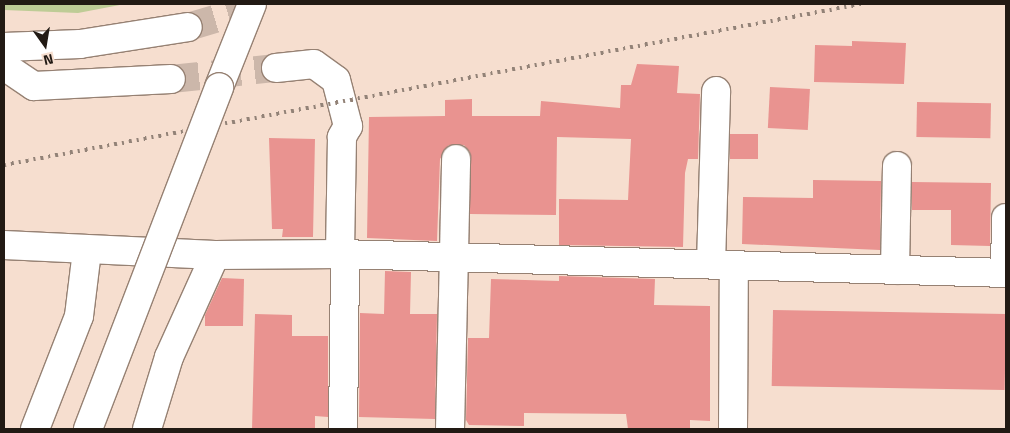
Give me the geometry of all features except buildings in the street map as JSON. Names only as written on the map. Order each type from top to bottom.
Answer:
[{"type":"street","points":[[88,429],[252,4]]},
{"type":"street","points":[[4,47],[80,44],[188,27]]},
{"type":"street","points":[[276,68],[314,64],[336,80],[348,126],[342,137],[343,429]]},
{"type":"street","points":[[4,66],[34,86],[171,79]]},
{"type":"street","points":[[716,91],[722,264],[733,429]]},
{"type":"street","points":[[450,429],[456,159]]},
{"type":"street","points":[[895,270],[897,166]]},
{"type":"street","points":[[4,245],[87,251],[215,255],[453,257],[1006,273],[1006,218]]},
{"type":"street","points":[[35,429],[79,316],[87,251]]},
{"type":"street","points":[[147,429],[169,357],[215,255]]},
{"type":"green space","points":[[4,4],[125,4],[78,13],[4,10]]},
{"type":"tunnel","points":[[188,27],[265,4]]},
{"type":"tunnel","points":[[171,79],[276,68]]},
{"type":"railway","points":[[4,165],[861,4]]}]
